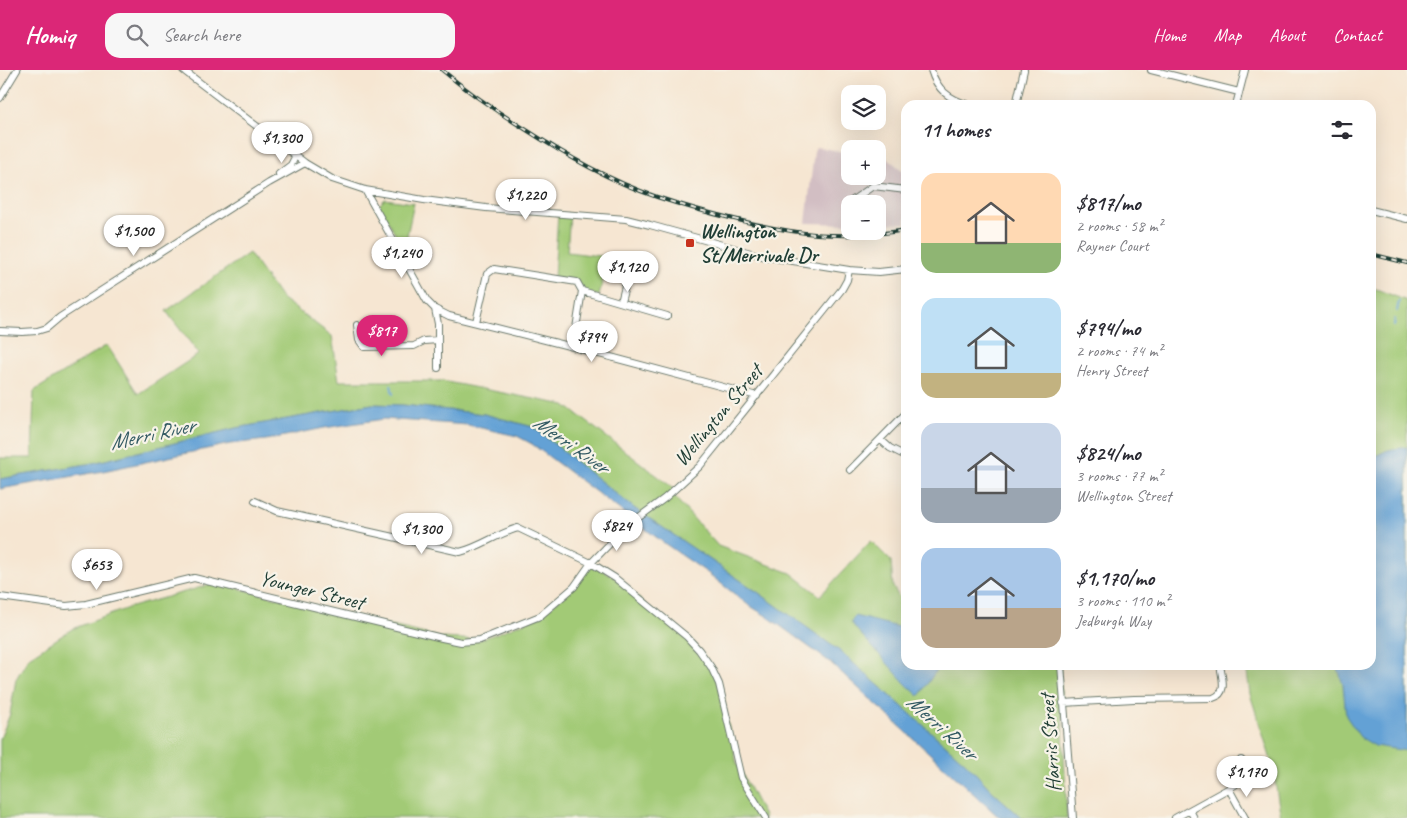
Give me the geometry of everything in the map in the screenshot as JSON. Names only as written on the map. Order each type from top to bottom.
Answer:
[{"type":"street","points":[[0,98],[17,70]]},
{"type":"street","points":[[183,70],[295,157],[332,179],[365,190],[486,208],[626,219],[762,256],[849,270],[879,272],[901,270]]},
{"type":"street","points":[[931,70],[936,83],[944,94],[954,100]]},
{"type":"street","points":[[1017,100],[1024,70]]},
{"type":"street","points":[[1151,70],[1239,92]]},
{"type":"street","points":[[1237,100],[1245,70]]},
{"type":"street","points":[[269,183],[290,165],[295,157]]},
{"type":"street","points":[[0,330],[22,332],[47,328],[60,317],[269,183],[305,163]]},
{"type":"street","points":[[860,195],[873,186],[901,189]]},
{"type":"street","points":[[365,190],[426,301],[435,309],[449,316],[757,396]]},
{"type":"street","points":[[1376,211],[1407,219]]},
{"type":"street","points":[[476,322],[487,274],[494,269],[577,282],[582,291],[574,347]]},
{"type":"street","name":"Wellington Street","points":[[592,563],[627,526],[665,498],[700,466],[842,289],[847,280],[849,270]]},
{"type":"street","points":[[621,302],[629,271]]},
{"type":"street","points":[[582,291],[667,316]]},
{"type":"street","points":[[435,309],[438,368]]},
{"type":"street","points":[[357,325],[359,340],[364,347],[414,346],[424,341],[438,340]]},
{"type":"street","points":[[850,470],[901,418]]},
{"type":"street","points":[[881,440],[890,448],[901,454]]},
{"type":"street","points":[[254,501],[277,511],[460,552],[472,549],[507,531],[518,528],[592,563],[615,578],[687,637],[711,667],[719,684],[741,778],[766,818]]},
{"type":"street","name":"Younger Street","points":[[0,597],[66,606],[86,604],[194,578],[461,642],[480,640],[540,616],[574,587],[592,563]]},
{"type":"street","name":"Harris Street","points":[[1061,670],[1072,818]]},
{"type":"street","points":[[1063,703],[1134,699],[1213,698],[1221,694],[1224,688],[1221,670]]},
{"type":"street","points":[[1175,818],[1235,785],[1241,760]]},
{"type":"street","points":[[1229,789],[1245,818]]},
{"type":"street","points":[[1190,810],[1194,818]]},
{"type":"shaded area","points":[[816,147],[841,151],[841,185],[886,185],[886,159],[901,169],[901,223],[886,224],[886,195],[841,195],[841,224],[806,223]]},
{"type":"green space","points":[[385,199],[414,203],[406,240],[402,245],[379,205]]},
{"type":"green space","points":[[558,213],[570,214],[567,252],[608,257],[599,296],[582,291],[577,282],[554,278]]},
{"type":"green space","points":[[249,253],[280,297],[332,336],[339,381],[442,381],[565,405],[668,484],[674,490],[671,493],[718,546],[791,573],[820,596],[871,541],[891,561],[893,587],[901,598],[901,670],[1060,670],[1067,818],[1022,818],[991,790],[968,765],[841,652],[759,593],[634,508],[533,427],[484,414],[403,405],[372,404],[236,428],[93,463],[0,479],[0,458],[32,458],[34,391],[107,345],[138,394],[199,354],[166,311]]},
{"type":"green space","points":[[1376,289],[1407,301],[1407,818],[1281,818],[1272,763],[1250,694],[1247,670],[1376,670]]},
{"type":"green space","points":[[591,563],[615,578],[699,650],[719,684],[737,764],[765,818],[0,818],[0,739],[10,714],[16,679],[29,657],[72,629],[128,608],[216,583],[442,638],[480,640],[540,616],[574,587]]},
{"type":"water","points":[[372,404],[403,405],[484,414],[533,427],[634,508],[759,593],[841,652],[968,765],[991,790],[1022,818],[1000,818],[831,663],[747,604],[532,444],[517,436],[468,425],[384,419],[324,428],[266,440],[230,444],[103,471],[0,489],[0,479],[93,463],[236,428]]},
{"type":"water","points":[[1407,447],[1407,751],[1375,746],[1360,737],[1346,716],[1343,685],[1338,670],[1376,670],[1376,456],[1388,450]]},
{"type":"water","points":[[855,616],[901,628],[901,670],[937,670],[919,696],[906,684],[851,622]]},
{"type":"waterway","points":[[1397,311],[1399,301]]},
{"type":"waterway","points":[[1394,326],[1395,319]]},
{"type":"waterway","points":[[391,385],[393,394]]},
{"type":"railway","points":[[442,70],[493,108],[557,149],[606,176],[657,197],[721,216],[796,232],[860,235],[901,231]]},
{"type":"railway","points":[[1376,255],[1407,263]]},
{"type":"place","name":"Wellington St/Merrivale Dr","points":[[690,243]]},
{"type":"water label","name":"Merri River","points":[[152,434]]},
{"type":"water label","name":"Merri River","points":[[571,444]]},
{"type":"water label","name":"Merri River","points":[[942,727]]}]
